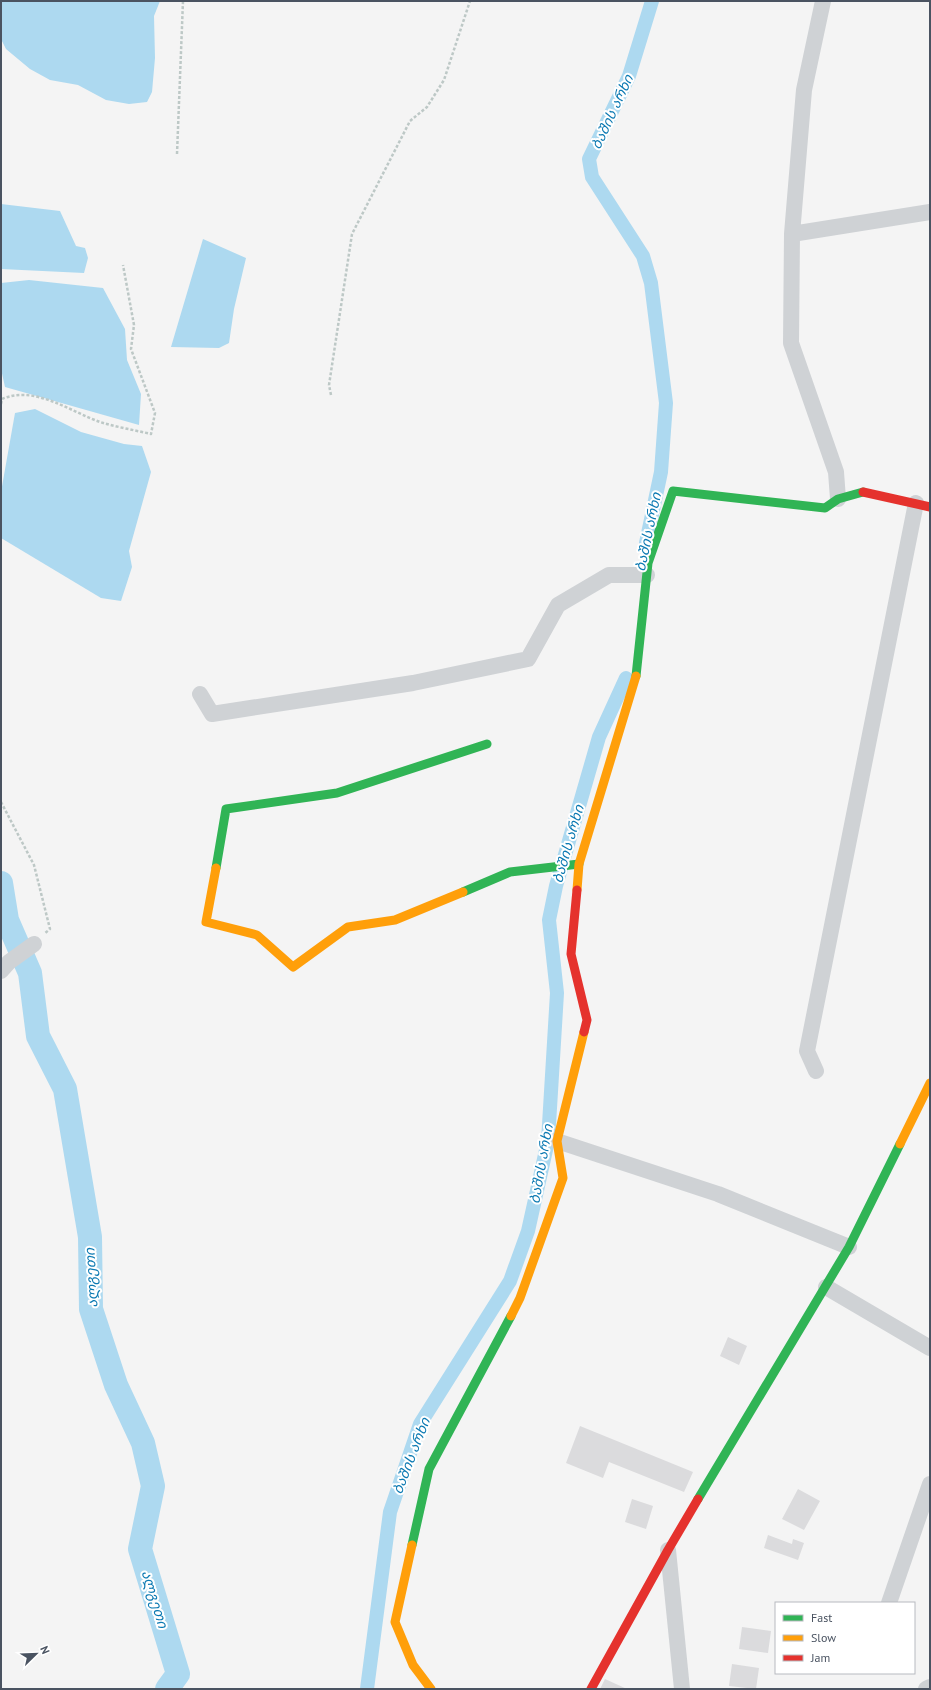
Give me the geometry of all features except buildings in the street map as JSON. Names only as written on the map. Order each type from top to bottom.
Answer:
[{"type":"street","points":[[823,1],[804,90],[792,234],[791,343],[836,472],[838,499]]},
{"type":"street","points":[[792,234],[930,212]]},
{"type":"street","points":[[431,1689],[413,1665],[395,1622],[428,1469],[520,1298],[563,1178],[557,1141],[587,1020],[571,954],[579,864],[637,673],[648,563],[673,491],[824,508],[838,499],[865,491],[923,505],[807,1051],[816,1071]]},
{"type":"street","points":[[200,694],[212,714],[413,683],[528,659],[558,605],[609,575],[647,575]]},
{"type":"street","points":[[487,744],[337,793],[226,809],[206,922],[257,935],[293,967],[348,927],[395,920],[510,872],[579,864]]},
{"type":"street","points":[[5,966],[34,944]]},
{"type":"street","points":[[591,1689],[668,1550],[849,1247],[928,1092]]},
{"type":"street","points":[[557,1141],[718,1194],[849,1247]]},
{"type":"street","points":[[826,1287],[930,1348]]},
{"type":"street","points":[[889,1602],[930,1484]]},
{"type":"street","points":[[668,1550],[682,1689]]},
{"type":"street","points":[[926,1689],[930,1687]]},
{"type":"path","points":[[177,154],[183,1]]},
{"type":"path","points":[[331,395],[329,384],[352,234],[410,121],[427,107],[444,80],[470,1]]},
{"type":"path","points":[[1,404],[2,399],[12,395],[36,396],[101,422],[151,434],[155,413],[131,349],[134,325],[123,265]]},
{"type":"path","points":[[1,802],[34,865],[50,929],[34,944]]},
{"type":"water","points":[[1,1],[160,1],[154,16],[155,58],[152,92],[147,102],[129,104],[106,100],[78,85],[50,80],[30,69],[6,49],[1,39]]},
{"type":"water","points":[[1,204],[60,211],[76,246],[85,248],[88,258],[84,273],[1,269]]},
{"type":"water","points":[[203,239],[246,258],[234,309],[229,343],[219,348],[171,347]]},
{"type":"water","points":[[29,280],[103,288],[125,329],[127,360],[141,394],[139,425],[5,387],[1,369],[1,283]]},
{"type":"water","points":[[35,409],[81,432],[124,444],[142,446],[151,472],[129,551],[132,567],[121,601],[101,598],[1,538],[1,492],[15,413]]},
{"type":"waterway","name":"ბაშის არხი","points":[[646,543],[661,472],[666,403],[651,283],[643,256],[592,177],[589,159],[629,76],[652,1]]},
{"type":"waterway","name":"ბაშის არხი","points":[[367,1689],[390,1512],[420,1424],[510,1281],[528,1231],[548,1141],[557,993],[549,920],[556,886],[599,737],[626,678]]},
{"type":"waterway","name":"ალგეთი","points":[[1,883],[7,920],[30,973],[38,1036],[65,1089],[90,1237],[91,1309],[116,1385],[143,1443],[153,1486],[140,1549],[178,1674],[167,1689]]},
{"type":"traffic: fast","points":[[636,676],[648,563],[673,491],[825,508],[838,499],[863,492]]},
{"type":"traffic: fast","points":[[216,868],[226,809],[337,793],[487,744]]},
{"type":"traffic: fast","points":[[463,892],[510,872],[579,864]]},
{"type":"traffic: fast","points":[[698,1499],[849,1247],[900,1144]]},
{"type":"traffic: fast","points":[[412,1545],[429,1469],[511,1316]]},
{"type":"traffic: slow","points":[[577,890],[579,864],[636,676]]},
{"type":"traffic: slow","points":[[216,868],[206,922],[257,935],[293,967],[348,927],[395,920],[463,892]]},
{"type":"traffic: slow","points":[[511,1316],[520,1298],[563,1178],[557,1141],[584,1032]]},
{"type":"traffic: slow","points":[[900,1144],[930,1083]]},
{"type":"traffic: slow","points":[[412,1545],[395,1622],[413,1665],[431,1689]]},
{"type":"traffic: jam","points":[[863,492],[930,507]]},
{"type":"traffic: jam","points":[[577,890],[571,954],[587,1020],[584,1032]]},
{"type":"traffic: jam","points":[[591,1689],[698,1499]]}]
